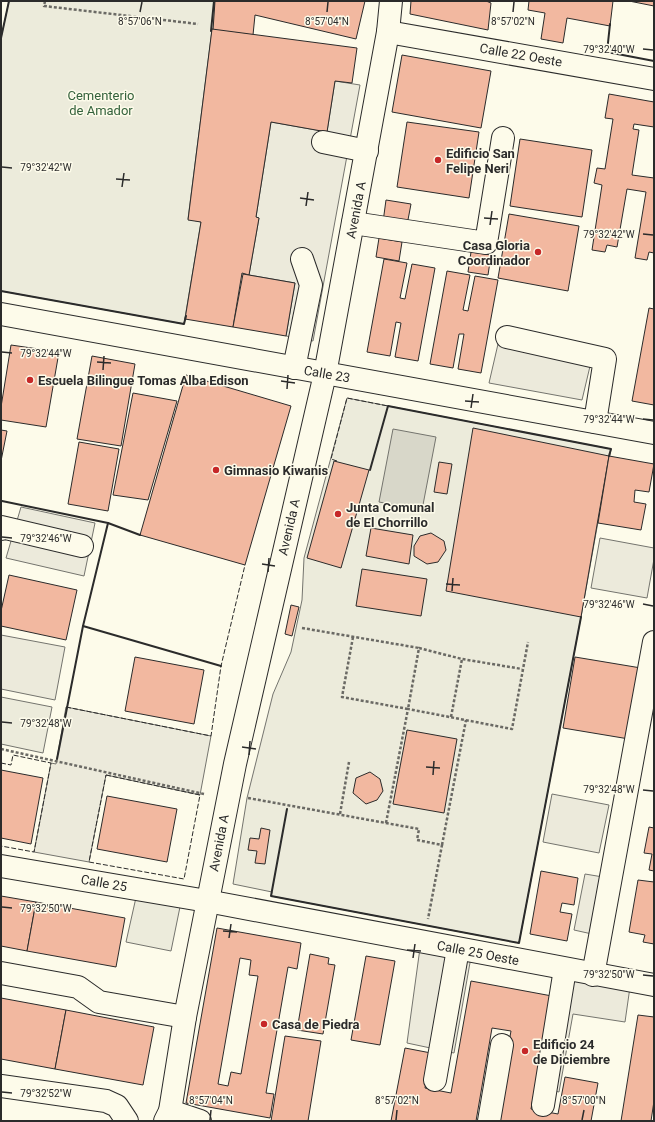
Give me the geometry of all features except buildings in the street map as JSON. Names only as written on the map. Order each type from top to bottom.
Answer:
[{"type":"street","name":"Avenida A","points":[[167,1116],[207,902],[235,764],[324,374],[367,151],[388,32],[391,1]]},
{"type":"street","name":"Calle 22 Oeste","points":[[388,32],[654,79]]},
{"type":"street","points":[[353,223],[486,244],[503,138]]},
{"type":"street","points":[[323,142],[367,151]]},
{"type":"street","points":[[294,368],[311,285],[302,259]]},
{"type":"street","name":"Calle 23","points":[[1,314],[324,374],[654,432]]},
{"type":"street","points":[[507,337],[605,359],[595,422]]},
{"type":"street","points":[[1,529],[2,527],[82,546]]},
{"type":"street","points":[[593,975],[654,642]]},
{"type":"street","name":"Calle 25","points":[[1,866],[207,902]]},
{"type":"street","name":"Calle 25 Oeste","points":[[207,902],[566,970],[654,985]]},
{"type":"street","points":[[435,1080],[458,949]]},
{"type":"street","points":[[543,1105],[566,970]]},
{"type":"street","points":[[1,973],[78,986],[99,1002],[185,1017]]},
{"type":"street","points":[[489,1121],[502,1045]]},
{"type":"street","points":[[1,1086],[106,1101],[117,1106],[127,1121]]},
{"type":"street","points":[[167,1116],[200,1121]]},
{"type":"path","points":[[45,1],[44,6],[198,24]]},
{"type":"path","points":[[302,628],[419,648],[462,659],[522,669]]},
{"type":"path","points":[[353,637],[342,698],[512,729],[528,642]]},
{"type":"path","points":[[386,823],[419,648]]},
{"type":"path","points":[[451,717],[462,659]]},
{"type":"path","points":[[428,919],[466,720]]},
{"type":"path","points":[[1,749],[204,794]]},
{"type":"path","points":[[340,814],[349,762]]},
{"type":"path","points":[[247,798],[340,814],[419,830],[417,840],[442,845]]},
{"type":"green space","name":"Cementerio de Amador","points":[[9,1],[215,1],[213,30],[188,219],[201,222],[184,324],[1,291],[1,38]]},
{"type":"green space","points":[[347,398],[611,449],[581,617],[519,943],[271,896],[272,892],[233,884],[247,798],[273,694],[291,652],[302,600],[304,558]]},
{"type":"green space","points":[[1,697],[52,707],[43,753],[1,744]]},
{"type":"green space","points":[[137,893],[181,902],[171,951],[126,942]]},
{"type":"shaded area","points":[[335,81],[360,85],[313,341],[286,336],[295,283],[249,275],[259,218],[256,217],[271,122],[327,132]]},
{"type":"shaded area","points":[[498,344],[591,362],[582,400],[489,383]]},
{"type":"shaded area","points":[[393,429],[436,437],[422,510],[379,502]]},
{"type":"shaded area","points":[[21,507],[95,523],[84,576],[6,558]]},
{"type":"shaded area","points":[[600,538],[654,548],[654,559],[647,598],[591,588]]},
{"type":"shaded area","points":[[1,635],[65,647],[55,700],[1,689]]},
{"type":"shaded area","points":[[66,707],[211,736],[200,795],[106,775],[89,862],[34,852],[51,763],[56,764]]},
{"type":"shaded area","points":[[552,794],[609,805],[599,853],[543,842]]},
{"type":"shaded area","points":[[585,874],[603,877],[592,934],[574,930]]},
{"type":"shaded area","points":[[420,948],[471,957],[454,1053],[407,1043]]},
{"type":"shaded area","points":[[560,975],[630,987],[625,1022],[573,1014],[559,1092],[539,1087]]},
{"type":"fence","points":[[337,461],[331,459],[347,398],[388,406]]},
{"type":"fence","points":[[66,707],[211,736],[221,666],[245,565]]},
{"type":"fence","points":[[1,763],[11,765],[13,755],[51,763],[34,852],[1,846]]},
{"type":"fence","points":[[106,775],[200,795],[184,879],[89,862],[106,775]]},
{"type":"wall","points":[[1,38],[9,1]]},
{"type":"wall","points":[[211,31],[214,1]]},
{"type":"wall","points":[[610,24],[607,52],[654,61]]},
{"type":"wall","points":[[1,291],[184,324],[186,316]]},
{"type":"wall","points":[[370,470],[388,406],[611,449],[609,456]]},
{"type":"wall","points":[[2,501],[108,523],[83,626],[57,759]]},
{"type":"wall","points":[[108,523],[140,535]]},
{"type":"wall","points":[[287,809],[271,896],[519,943],[581,617]]},
{"type":"wall","points":[[83,626],[221,666]]},
{"type":"place","name":"Edificio San Felipe Neri","points":[[438,160]]},
{"type":"place","name":"Casa Gloria Coordinador","points":[[538,252]]},
{"type":"place","name":"Escuela Bilingue Tomas Alba Edison","points":[[30,380]]},
{"type":"place","name":"Gimnasio Kiwanis","points":[[216,470]]},
{"type":"place","name":"Junta Comunal de El Chorrillo","points":[[338,514]]},
{"type":"place","name":"Casa de Piedra","points":[[264,1024]]},
{"type":"place","name":"Edificio 24 de Diciembre","points":[[525,1051]]}]
